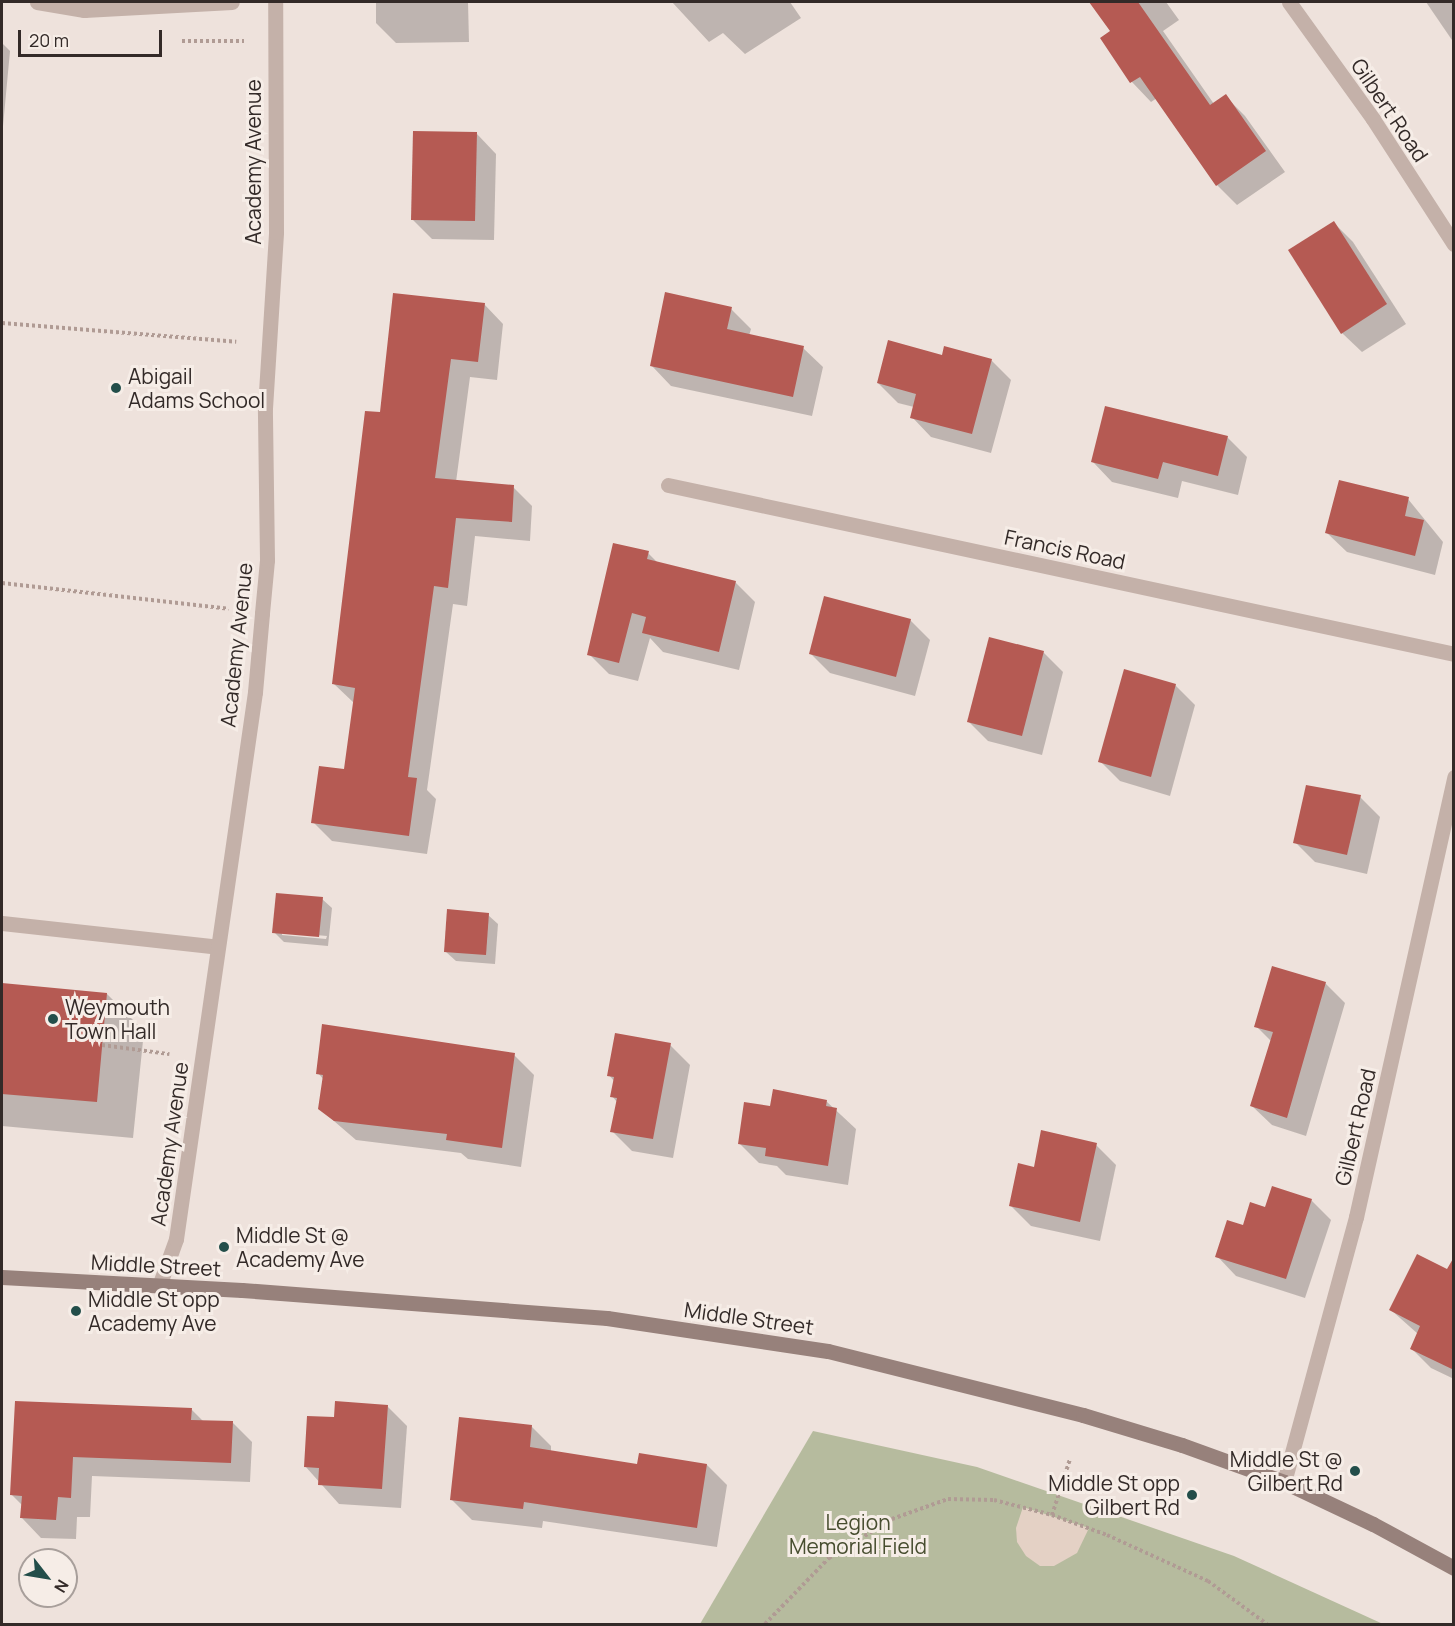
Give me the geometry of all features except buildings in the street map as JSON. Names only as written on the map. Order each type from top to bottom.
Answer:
[{"type":"main road","name":"Middle Street","points":[[2,1277],[607,1318],[828,1351],[1083,1415],[1284,1482],[1454,1568]]},
{"type":"street","points":[[37,2],[84,10],[232,2]]},
{"type":"street","name":"Academy Avenue","points":[[159,1286],[176,1239],[255,692],[267,560],[265,408],[276,232],[275,2]]},
{"type":"street","name":"Gilbert Road","points":[[1288,2],[1373,119],[1454,244]]},
{"type":"street","name":"Francis Road","points":[[668,485],[1454,654]]},
{"type":"street","name":"Gilbert Road","points":[[1284,1482],[1356,1217],[1447,846],[1454,777]]},
{"type":"street","points":[[2,923],[218,947]]},
{"type":"path","points":[[2,323],[269,345]]},
{"type":"path","points":[[2,583],[262,613]]},
{"type":"path","points":[[102,1045],[170,1054]]},
{"type":"path","points":[[1052,1515],[1070,1459]]},
{"type":"path","points":[[765,1624],[830,1558],[892,1519],[948,1499],[994,1500],[1052,1515],[1208,1581],[1267,1624]]},
{"type":"green space","name":"Legion Memorial Field","points":[[813,1431],[977,1467],[1234,1556],[1383,1624],[700,1624]]},
{"type":"shaded area","points":[[1023,1507],[1089,1528],[1077,1553],[1054,1566],[1040,1566],[1026,1556],[1017,1542],[1016,1528]]},
{"type":"place","name":"Abigail Adams School","points":[[116,388]]},
{"type":"place","name":"Weymouth Town Hall","points":[[53,1019]]},
{"type":"place","name":"Middle St @ Academy Ave","points":[[224,1247]]},
{"type":"place","name":"Middle St opp Academy Ave","points":[[76,1311]]},
{"type":"place","name":"Middle St @ Gilbert Rd","points":[[1355,1471]]},
{"type":"place","name":"Middle St opp Gilbert Rd","points":[[1192,1495]]}]
